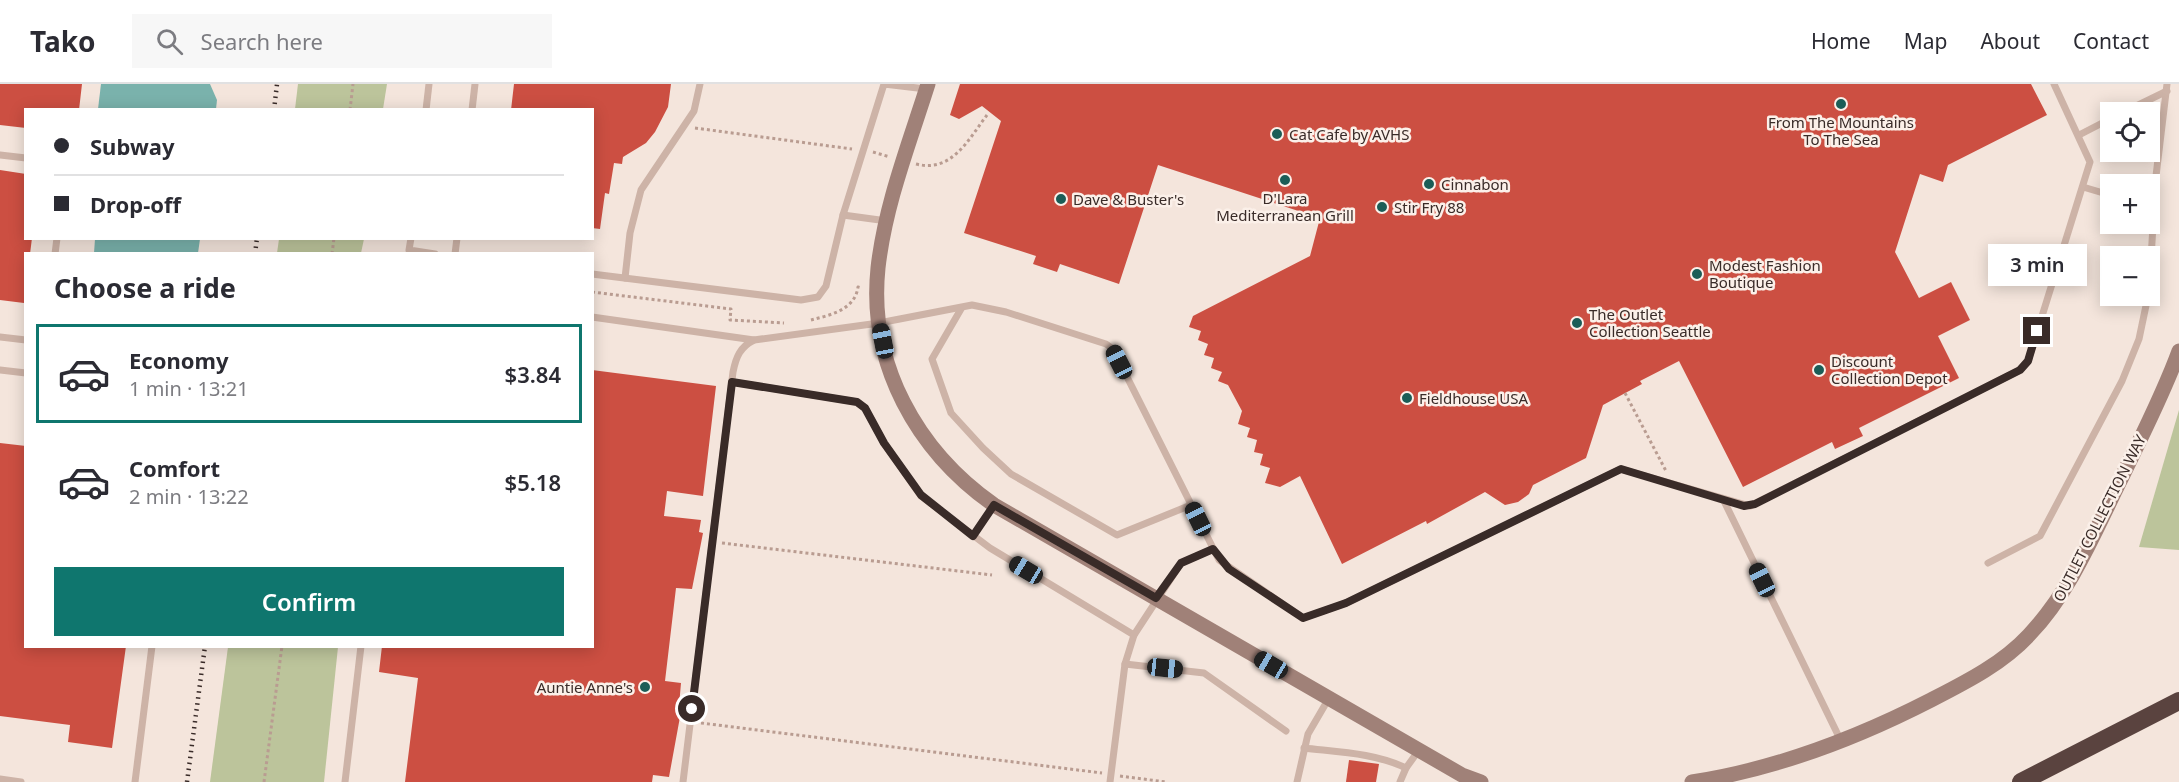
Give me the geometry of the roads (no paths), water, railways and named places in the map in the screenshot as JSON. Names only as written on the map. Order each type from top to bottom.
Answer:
[{"type":"highway","points":[[2021,782],[2179,701]]},
{"type":"street","points":[[927,87],[903,161],[887,221],[877,289],[879,323],[886,360],[908,416],[947,467],[967,486],[994,505],[1419,750],[1480,782]]},
{"type":"street","name":"OUTLET COLLECTION WAY","points":[[1692,782],[1789,761],[1841,741],[1894,719],[1967,681],[2012,651],[2044,619],[2071,579],[2162,393],[2179,351]]},
{"type":"lane","points":[[426,108],[429,84]]},
{"type":"lane","points":[[472,108],[475,84]]},
{"type":"lane","points":[[625,278],[630,233],[641,190],[686,124],[697,104],[700,84]]},
{"type":"lane","points":[[594,273],[813,300],[821,295],[826,286],[843,215],[884,84],[927,87]]},
{"type":"lane","points":[[594,317],[754,340],[879,323],[961,309],[972,305],[984,306],[1110,345],[1213,549],[1229,569],[1303,618],[1346,603],[1618,470],[1628,470],[1747,506],[1755,504],[2025,366],[2091,160],[2054,84]]},
{"type":"lane","points":[[2142,102],[2167,88]]},
{"type":"lane","points":[[2156,174],[2167,88]]},
{"type":"lane","points":[[2079,135],[2100,125]]},
{"type":"lane","points":[[0,155],[24,158]]},
{"type":"lane","points":[[2083,187],[2100,192]]},
{"type":"lane","points":[[843,215],[887,221]]},
{"type":"lane","points":[[411,240],[409,250],[422,252]]},
{"type":"lane","points":[[1988,563],[2040,536],[2122,381],[2139,339],[2146,306]]},
{"type":"lane","points":[[961,309],[932,359],[951,413],[982,448],[1011,474],[1117,535],[1191,505]]},
{"type":"lane","points":[[0,337],[24,340]]},
{"type":"lane","points":[[683,782],[732,382],[739,352],[754,340]]},
{"type":"lane","points":[[0,370],[24,373]]},
{"type":"lane","points":[[732,382],[857,402],[865,408],[884,443],[921,495],[973,536],[1134,635]]},
{"type":"lane","points":[[1723,499],[1841,741]]},
{"type":"lane","points":[[973,536],[994,505]]},
{"type":"lane","points":[[1110,778],[1125,664],[1134,635],[1156,598],[1181,563],[1213,549]]},
{"type":"lane","points":[[135,782],[152,648]]},
{"type":"lane","points":[[345,782],[361,648]]},
{"type":"lane","points":[[1125,664],[1204,673],[1286,731]]},
{"type":"lane","points":[[1298,782],[1308,734],[1329,698]]},
{"type":"lane","points":[[1304,748],[1358,754],[1394,762],[1406,768]]},
{"type":"lane","points":[[1400,782],[1406,768],[1419,750]]},
{"type":"lane","points":[[0,779],[21,782]]},
{"type":"water","points":[[101,84],[210,84],[217,100],[216,108],[98,108]]},
{"type":"water","points":[[95,240],[200,240],[198,252],[94,252]]},
{"type":"railway","points":[[274,108],[277,84]]},
{"type":"railway","points":[[255,252],[257,240]]},
{"type":"railway","points":[[187,782],[205,648]]},
{"type":"place","name":"From The Mountains To The Sea","points":[[1841,104]]},
{"type":"place","name":"Cat Cafe by AVHS","points":[[1277,134]]},
{"type":"place","name":"D'Lara Mediterranean Grill","points":[[1285,180]]},
{"type":"place","name":"Cinnabon","points":[[1429,184]]},
{"type":"place","name":"Dave & Buster's","points":[[1061,199]]},
{"type":"place","name":"Stir Fry 88","points":[[1382,207]]},
{"type":"place","name":"Modest Fashion Boutique","points":[[1697,274]]},
{"type":"place","name":"The Outlet Collection Seattle","points":[[1577,323]]},
{"type":"place","name":"Discount Collection Depot","points":[[1819,370]]},
{"type":"place","name":"Fieldhouse USA","points":[[1407,398]]},
{"type":"place","name":"Auntie Anne's","points":[[645,687]]}]
